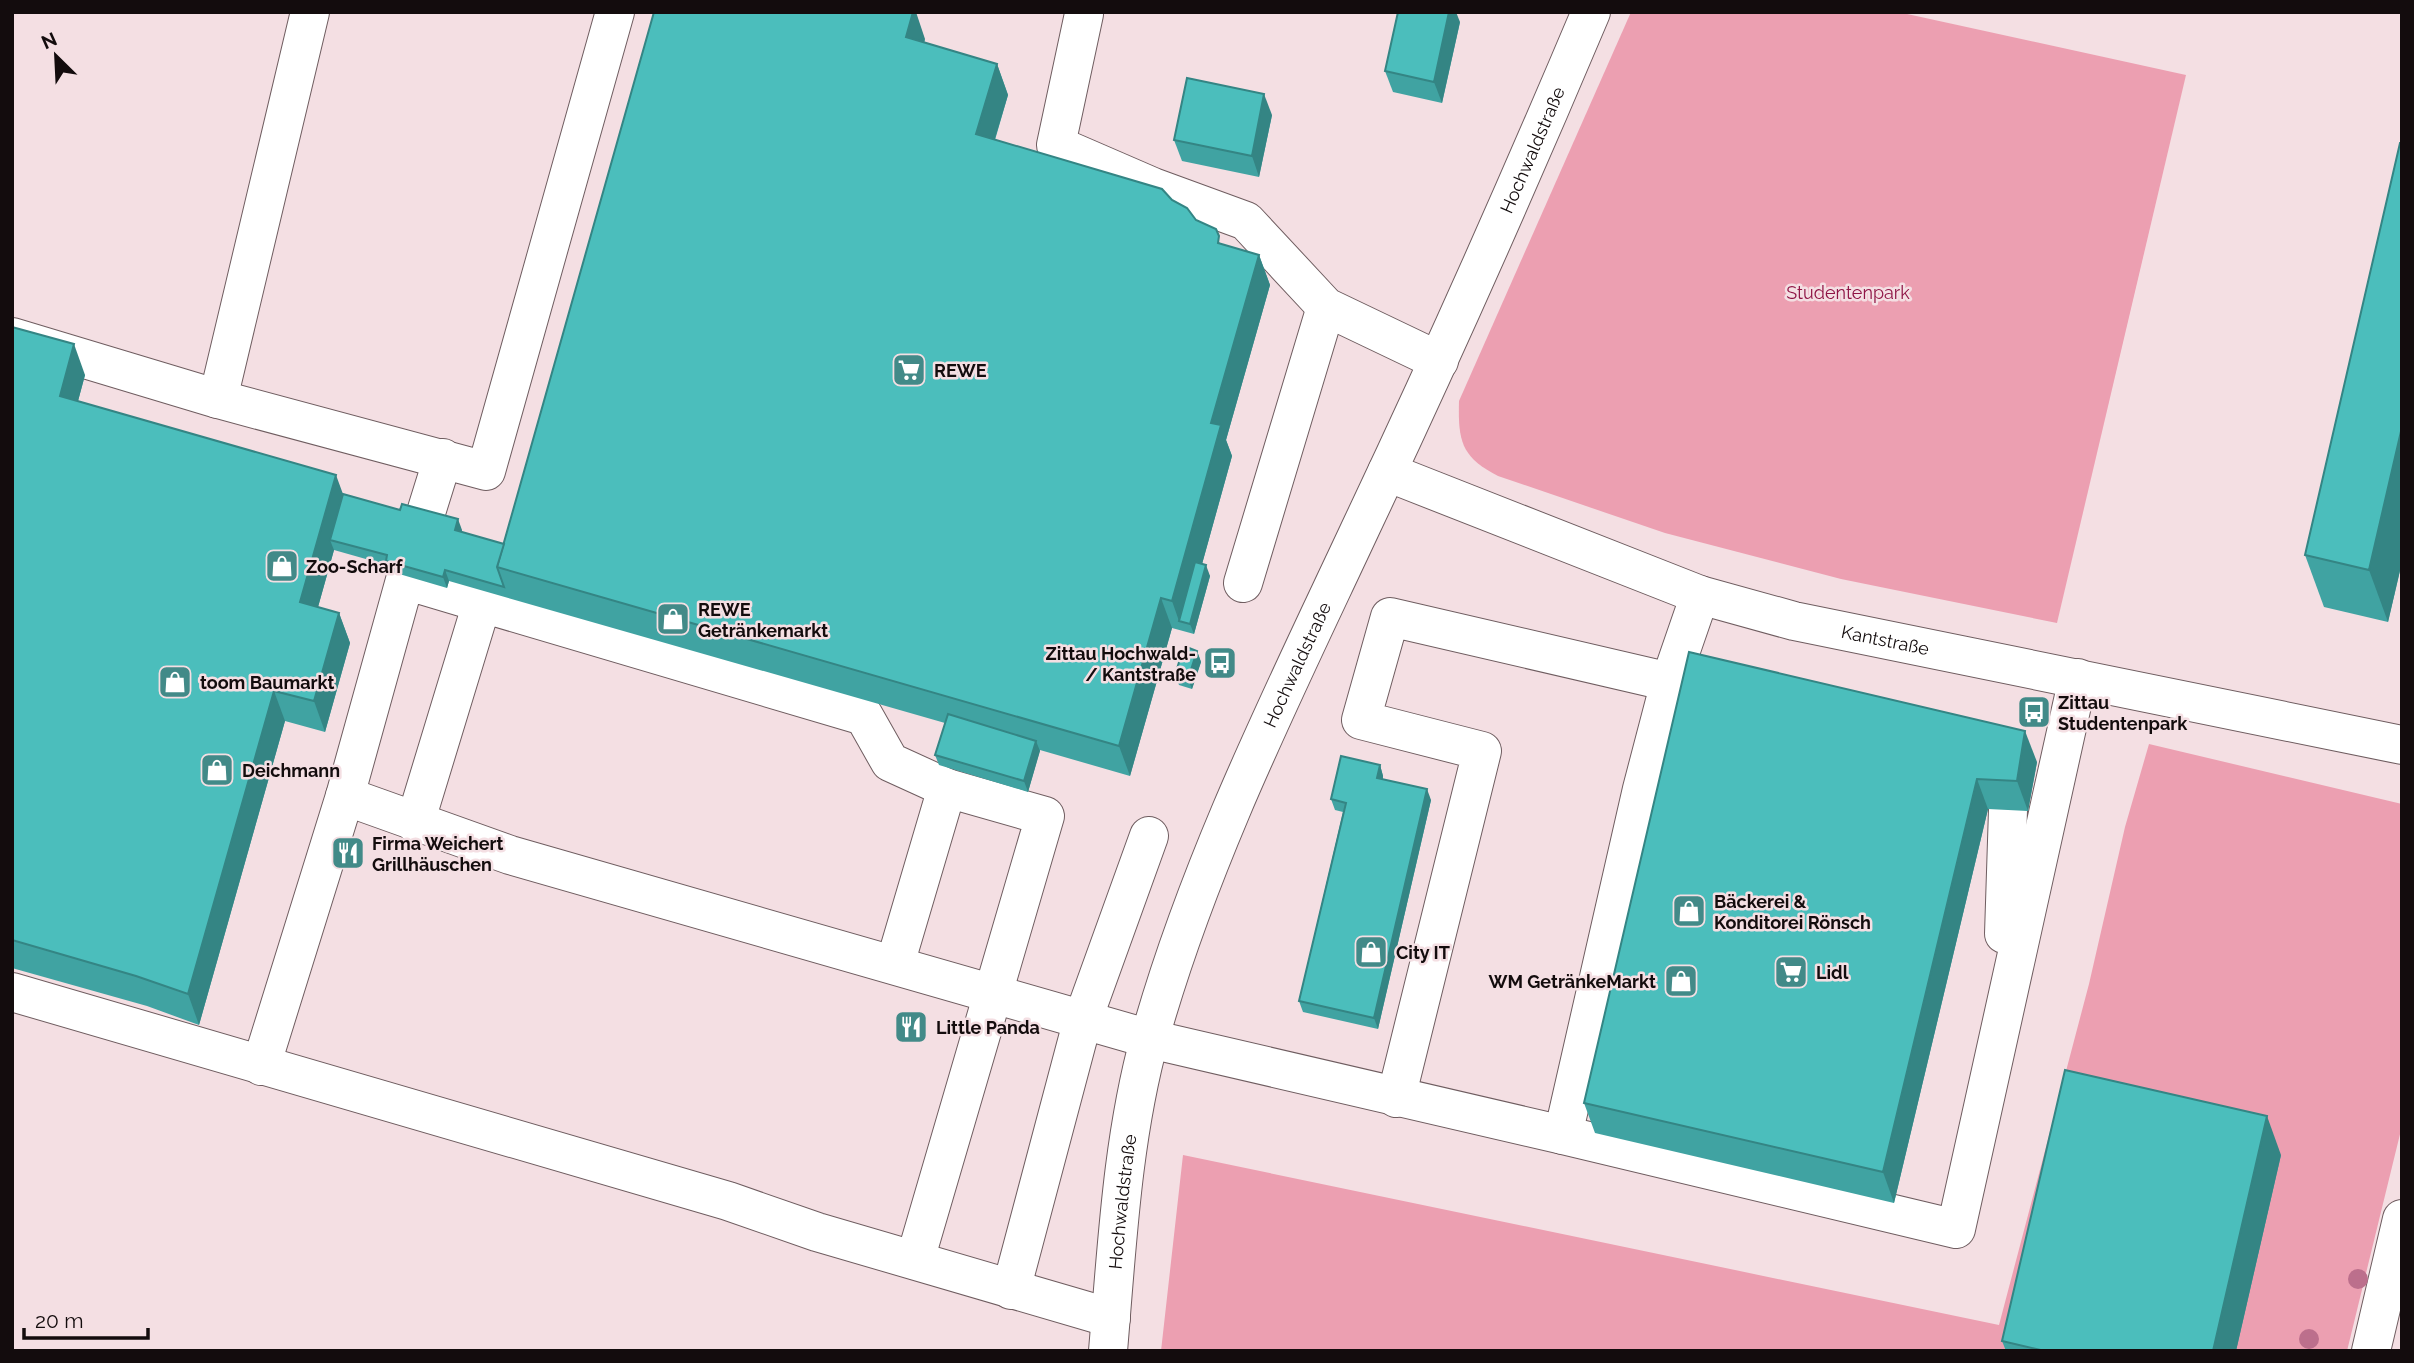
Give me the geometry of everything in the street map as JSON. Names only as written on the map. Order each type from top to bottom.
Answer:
[{"type":"street","points":[[218,399],[310,12]]},
{"type":"street","points":[[12,337],[218,399],[486,471],[615,12]]},
{"type":"street","name":"Hochwaldstraße","points":[[1109,1335],[1118,1222],[1131,1128],[1150,1039],[1212,856],[1439,361],[1591,12]]},
{"type":"street","points":[[1081,13],[1056,145],[1153,187],[1245,221],[1326,307],[1439,361]]},
{"type":"street","points":[[1243,583],[1326,307]]},
{"type":"street","points":[[424,519],[443,458]]},
{"type":"street","name":"Kantstraße","points":[[1387,472],[1700,595],[1794,621],[2402,745]]},
{"type":"street","points":[[261,1066],[345,796],[405,580],[864,716],[890,762],[947,788],[1045,816],[995,995],[915,1260]]},
{"type":"street","points":[[1563,1135],[1642,789],[1670,682],[1700,595]]},
{"type":"street","points":[[415,823],[482,603]]},
{"type":"street","points":[[1396,1098],[1482,751],[1361,720],[1390,617],[1670,682]]},
{"type":"street","points":[[345,796],[510,855],[1150,1039],[1956,1228],[2078,678]]},
{"type":"street","points":[[895,964],[947,788]]},
{"type":"street","points":[[2000,1032],[2008,810]]},
{"type":"street","points":[[1011,1290],[1083,1019],[1149,836]]},
{"type":"street","points":[[12,992],[728,1201],[1011,1290],[1109,1335]]},
{"type":"street","points":[[2371,1351],[2402,1219]]},
{"type":"green space","name":"Studentenpark","points":[[1631,12],[1898,12],[2186,75],[2057,623],[1841,579],[1665,533],[1498,476],[1476,462],[1469,454],[1459,427],[1459,401]]},
{"type":"green space","points":[[2149,744],[2402,804],[2402,1126],[2347,1351],[1161,1351],[1183,1155],[1999,1325],[2089,984],[2125,827]]},
{"type":"building","name":"REWE","points":[[654,12],[913,12],[906,37],[997,64],[976,134],[1162,189],[1172,200],[1187,208],[1196,220],[1216,229],[1218,243],[1259,255],[1211,423],[1221,425],[1172,601],[1161,598],[1119,746],[497,567]]},
{"type":"building","points":[[1398,12],[1449,12],[1434,82],[1385,71]]},
{"type":"building","points":[[1187,78],[1264,94],[1252,156],[1174,140]]},
{"type":"building","points":[[2400,143],[2402,427],[2369,570],[2305,555]]},
{"type":"building","name":"toom Baumarkt","points":[[12,327],[74,344],[60,396],[336,475],[300,602],[339,613],[314,701],[274,691],[188,994],[12,940]]},
{"type":"building","points":[[343,494],[400,510],[402,504],[458,519],[455,530],[504,544],[497,567],[504,587],[445,570],[443,577],[386,561],[387,555],[330,540]]},
{"type":"building","points":[[1195,562],[1206,565],[1190,624],[1179,621]]},
{"type":"building","points":[[1184,646],[1197,651],[1188,679],[1175,675]]},
{"type":"building","name":"Lidl","points":[[1689,652],[2025,731],[2017,781],[1977,779],[1883,1172],[1584,1103]]},
{"type":"building","points":[[948,714],[1036,741],[1024,781],[935,755]]},
{"type":"building","points":[[1341,756],[1380,765],[1377,778],[1427,789],[1374,1018],[1299,1001],[1346,803],[1331,799]]},
{"type":"building","points":[[2065,1070],[2267,1116],[2213,1351],[2045,1351],[2002,1341]]},
{"type":"place","name":"REWE","points":[[909,370]]},
{"type":"place","name":"Zoo-Scharf","points":[[282,566]]},
{"type":"place","name":"REWE Getränkemarkt","points":[[673,619]]},
{"type":"place","name":"Zittau Hochwald- / Kantstraße","points":[[1220,663]]},
{"type":"place","name":"toom Baumarkt","points":[[175,682]]},
{"type":"place","name":"Zittau Studentenpark","points":[[2034,712]]},
{"type":"place","name":"Deichmann","points":[[217,770]]},
{"type":"place","name":"Firma Weichert Grillhäuschen","points":[[348,853]]},
{"type":"place","name":"Bäckerei & Konditorei Rönsch","points":[[1689,911]]},
{"type":"place","name":"City IT","points":[[1371,952]]},
{"type":"place","name":"Lidl","points":[[1791,972]]},
{"type":"place","name":"WM GetränkeMarkt","points":[[1681,981]]},
{"type":"place","name":"Little Panda","points":[[911,1027]]}]
